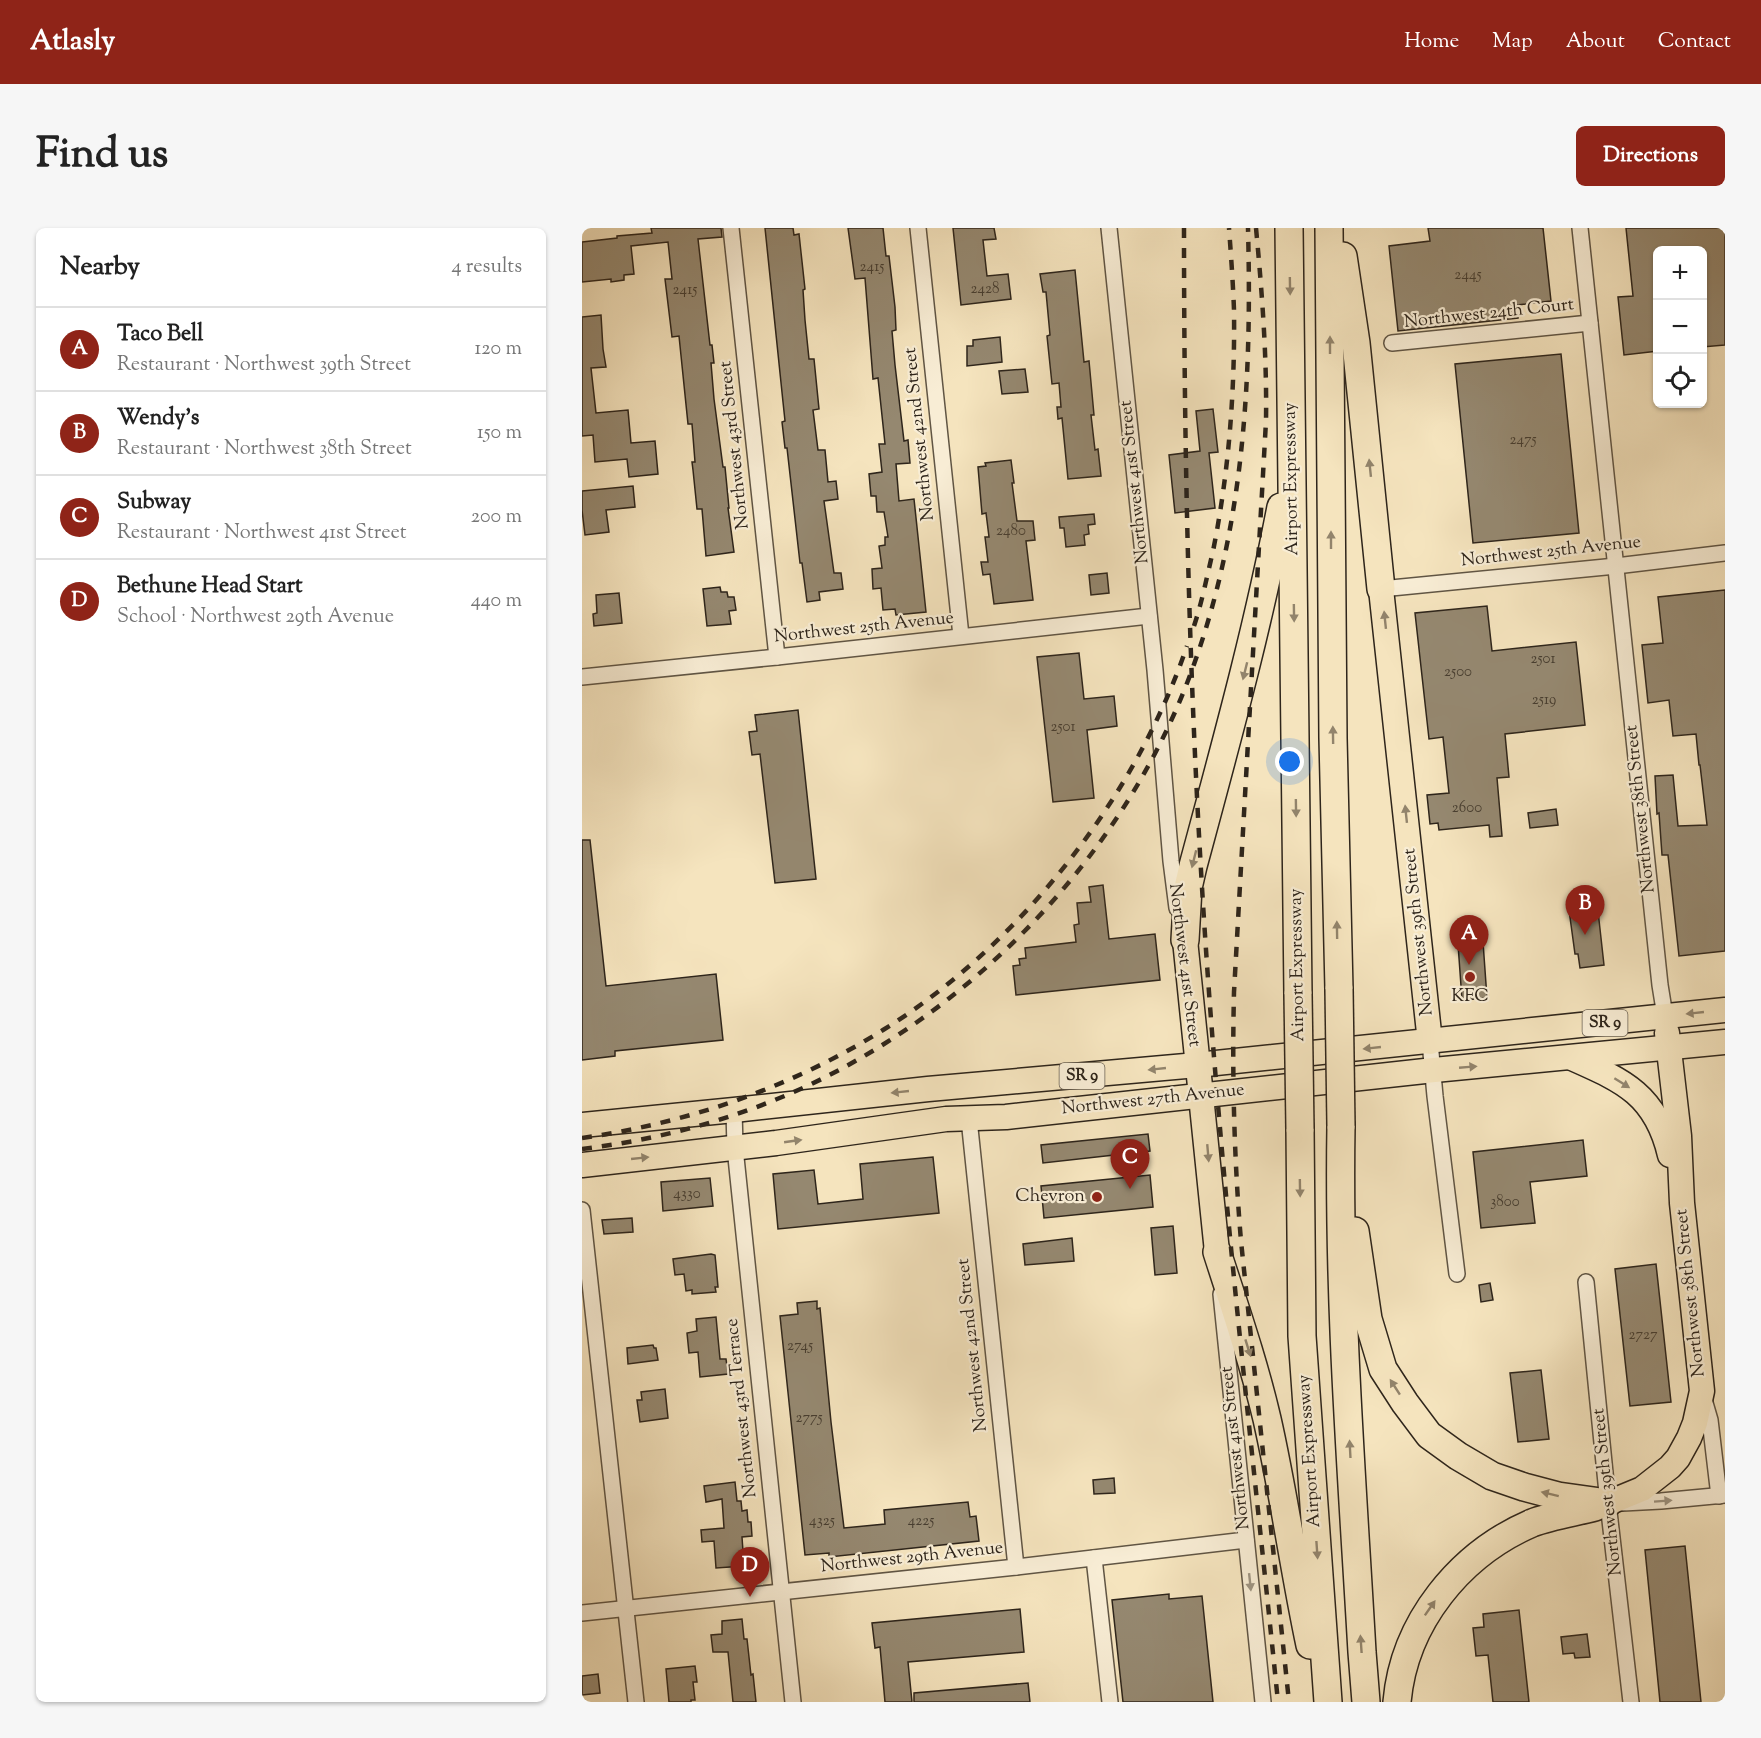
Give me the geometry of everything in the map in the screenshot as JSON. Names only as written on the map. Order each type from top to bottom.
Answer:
[{"type":"highway","name":"Airport Expressway","points":[[1289,228],[1302,1336],[1328,1702]]},
{"type":"highway","points":[[1329,228],[1333,738],[1343,1329],[1366,1702]]},
{"type":"highway","points":[[1338,228],[1356,343],[1382,589]]},
{"type":"highway","points":[[1185,940],[1188,888],[1192,866],[1232,723],[1258,617],[1291,449]]},
{"type":"highway","points":[[1341,1126],[1368,1319],[1383,1369],[1405,1403],[1429,1435],[1492,1476],[1558,1496],[1608,1503]]},
{"type":"highway","points":[[1217,1252],[1248,1347],[1267,1419],[1288,1521],[1300,1596],[1323,1702]]},
{"type":"highway","points":[[1397,1702],[1407,1655],[1422,1620],[1447,1585],[1473,1560],[1503,1538],[1534,1522],[1608,1503]]},
{"type":"main road","name":"Northwest 39th Street","points":[[1382,589],[1430,1042]]},
{"type":"main road","name":"Northwest 41st Street","points":[[1185,940],[1217,1252]]},
{"type":"main road","name":"Northwest 27th Avenue","points":[[582,1125],[928,1089],[1430,1042],[1725,1010]]},
{"type":"main road","name":"Northwest 38th Street","points":[[1608,1503],[1642,1489],[1678,1458],[1695,1423],[1702,1391],[1682,1203],[1679,1136],[1665,1017]]},
{"type":"main road","name":"Northwest 27th Avenue","points":[[582,1165],[735,1148],[946,1119],[1006,1117],[1434,1070],[1725,1042]]},
{"type":"main road","points":[[1570,1058],[1627,1085],[1643,1098],[1657,1118],[1667,1142],[1682,1203]]},
{"type":"main road","points":[[928,1089],[948,1099],[969,1119],[985,1103],[1006,1095],[1026,1081]]},
{"type":"street","name":"Northwest 43rd Street","points":[[732,228],[777,657]]},
{"type":"street","name":"Northwest 42nd Street","points":[[918,228],[961,636]]},
{"type":"street","name":"Northwest 41st Street","points":[[1109,228],[1149,616],[1171,861],[1176,902],[1185,940]]},
{"type":"street","name":"Northwest 38th Street","points":[[1580,228],[1659,986],[1665,1017]]},
{"type":"street","name":"Northwest 24th Court","points":[[1392,343],[1590,323]]},
{"type":"street","name":"Northwest 25th Avenue","points":[[1382,589],[1725,553]]},
{"type":"street","name":"Northwest 25th Avenue","points":[[582,677],[1149,616]]},
{"type":"street","name":"Northwest 39th Street","points":[[1430,1042],[1458,1274]]},
{"type":"street","name":"Northwest 43rd Terrace","points":[[735,1110],[735,1148],[792,1702]]},
{"type":"street","name":"Northwest 42nd Street","points":[[969,1119],[1016,1567]]},
{"type":"street","points":[[582,1210],[636,1702]]},
{"type":"street","name":"Northwest 41st Street","points":[[1217,1252],[1263,1702]]},
{"type":"street","name":"Northwest 39th Street","points":[[1586,1282],[1631,1702]]},
{"type":"street","name":"Northwest 38th Street","points":[[1702,1391],[1710,1420],[1722,1496]]},
{"type":"street","points":[[1608,1503],[1722,1496]]},
{"type":"street","name":"Northwest 29th Avenue","points":[[582,1613],[1246,1540]]},
{"type":"street","points":[[1094,1558],[1110,1702]]},
{"type":"building","points":[[651,228],[721,228],[722,237],[698,239],[714,363],[711,363],[714,399],[723,467],[725,467],[734,552],[706,556],[702,509],[697,509],[692,462],[695,462],[692,424],[688,424],[679,336],[672,337],[665,279],[672,279],[668,242],[631,246],[634,274],[624,275],[624,280],[582,282],[582,242],[652,233]]},
{"type":"building","points":[[765,228],[793,228],[794,235],[799,234],[809,359],[814,359],[819,409],[813,410],[818,450],[825,450],[828,482],[836,481],[838,499],[824,501],[834,573],[841,573],[843,589],[819,592],[820,600],[807,602],[782,422],[785,421]]},
{"type":"building","points":[[848,228],[883,228],[886,256],[889,256],[895,307],[896,330],[892,331],[895,365],[904,441],[908,440],[910,463],[896,464],[899,501],[914,499],[926,612],[896,615],[895,609],[883,610],[881,588],[873,589],[872,569],[882,568],[879,546],[885,545],[885,537],[888,537],[884,512],[877,512],[876,496],[871,496],[869,474],[882,472],[879,444],[885,444],[878,378],[873,379],[865,278],[855,279]]},
{"type":"building","points":[[953,228],[994,228],[996,239],[983,240],[987,276],[1008,274],[1011,299],[961,305]]},
{"type":"building","points":[[1428,228],[1543,228],[1551,301],[1517,305],[1518,318],[1398,331],[1389,246],[1430,241]]},
{"type":"building","points":[[1626,228],[1725,228],[1725,345],[1707,347],[1707,246],[1653,246],[1653,352],[1624,355],[1618,297],[1633,296]]},
{"type":"building","points":[[1075,270],[1084,362],[1089,361],[1095,450],[1098,449],[1101,476],[1068,479],[1062,418],[1058,419],[1057,407],[1061,407],[1059,383],[1052,384],[1047,336],[1050,335],[1046,292],[1043,292],[1040,274]]},
{"type":"building","points":[[601,315],[606,367],[591,368],[596,413],[628,410],[631,443],[655,441],[658,474],[629,477],[627,459],[595,462],[593,435],[582,436],[582,317]]},
{"type":"building","points":[[1000,337],[1002,362],[967,366],[967,346],[973,346],[973,340]]},
{"type":"building","points":[[1561,354],[1579,533],[1473,543],[1455,364]]},
{"type":"building","points":[[1025,369],[1028,392],[1002,394],[999,371]]},
{"type":"building","points":[[1213,409],[1218,452],[1209,453],[1215,508],[1175,513],[1169,455],[1200,451],[1196,411]]},
{"type":"building","points":[[1011,460],[1017,521],[1033,521],[1035,540],[1026,541],[1033,600],[994,604],[990,574],[983,575],[981,562],[988,562],[985,537],[989,537],[986,513],[982,514],[978,467],[986,466],[985,463]]},
{"type":"building","points":[[633,486],[635,507],[606,510],[609,532],[585,535],[582,491]]},
{"type":"building","points":[[1094,514],[1095,524],[1088,525],[1089,534],[1084,535],[1085,545],[1066,547],[1064,528],[1060,528],[1059,517]]},
{"type":"building","points":[[1107,573],[1109,593],[1091,595],[1089,575]]},
{"type":"building","points":[[720,587],[721,592],[727,592],[728,597],[734,597],[736,610],[729,611],[731,624],[707,626],[703,589]]},
{"type":"building","points":[[1725,590],[1725,951],[1679,956],[1668,855],[1662,855],[1655,776],[1673,775],[1678,826],[1707,825],[1700,765],[1696,734],[1673,736],[1669,700],[1648,703],[1642,645],[1663,643],[1658,597]]},
{"type":"building","points":[[619,593],[622,623],[594,626],[593,614],[597,613],[596,595]]},
{"type":"building","points":[[1487,606],[1492,651],[1576,642],[1585,725],[1505,734],[1509,777],[1497,778],[1502,836],[1490,837],[1489,825],[1439,830],[1438,823],[1430,824],[1427,795],[1449,793],[1443,737],[1429,739],[1415,613]]},
{"type":"building","points":[[1079,653],[1084,699],[1114,696],[1117,726],[1087,730],[1094,798],[1053,802],[1037,657]]},
{"type":"building","points":[[798,710],[816,879],[775,883],[760,754],[752,755],[749,732],[757,731],[755,715]]},
{"type":"building","points":[[1556,809],[1558,825],[1530,828],[1528,813]]},
{"type":"building","points":[[582,840],[590,840],[606,986],[716,974],[723,1040],[615,1051],[615,1056],[582,1060]]},
{"type":"building","points":[[1103,885],[1109,939],[1155,934],[1160,980],[1016,995],[1013,966],[1020,965],[1019,959],[1026,958],[1025,948],[1076,942],[1074,925],[1079,924],[1077,903],[1091,902],[1089,887]]},
{"type":"building","points":[[1597,902],[1604,965],[1580,968],[1578,954],[1575,954],[1569,910],[1586,908],[1585,904]]},
{"type":"building","points":[[1483,942],[1487,998],[1462,1000],[1458,944]]},
{"type":"building","points":[[1148,1134],[1150,1151],[1043,1163],[1041,1145]]},
{"type":"building","points":[[1583,1140],[1587,1176],[1530,1182],[1535,1223],[1481,1228],[1473,1152]]},
{"type":"building","points":[[933,1157],[939,1213],[778,1229],[773,1174],[814,1170],[818,1204],[863,1199],[860,1164]]},
{"type":"building","name":"Chevron","points":[[1150,1175],[1153,1207],[1044,1218],[1041,1186]]},
{"type":"building","points":[[710,1178],[713,1206],[663,1211],[661,1182]]},
{"type":"building","points":[[632,1218],[633,1232],[604,1234],[602,1220]]},
{"type":"building","points":[[1173,1226],[1177,1273],[1155,1275],[1151,1228]]},
{"type":"building","points":[[1072,1238],[1074,1261],[1025,1265],[1023,1244]]},
{"type":"building","points":[[715,1255],[718,1287],[715,1287],[716,1292],[692,1294],[692,1290],[686,1291],[684,1274],[675,1275],[673,1259]]},
{"type":"building","points":[[1656,1264],[1671,1402],[1630,1406],[1615,1269]]},
{"type":"building","points":[[1490,1283],[1493,1300],[1481,1302],[1479,1285]]},
{"type":"building","points":[[817,1301],[817,1309],[820,1308],[844,1528],[885,1524],[884,1510],[968,1502],[970,1517],[976,1516],[979,1541],[829,1557],[829,1553],[805,1555],[780,1316],[798,1314],[797,1303]]},
{"type":"building","points":[[716,1317],[720,1359],[726,1359],[728,1374],[700,1377],[698,1352],[689,1353],[687,1333],[697,1331],[696,1319]]},
{"type":"building","points":[[653,1345],[656,1348],[658,1360],[628,1364],[627,1348]]},
{"type":"building","points":[[1541,1370],[1549,1439],[1518,1442],[1510,1373]]},
{"type":"building","points":[[665,1389],[668,1418],[640,1422],[637,1400],[642,1400],[641,1392]]},
{"type":"building","points":[[1114,1478],[1115,1493],[1094,1494],[1093,1480]]},
{"type":"building","points":[[735,1482],[737,1501],[741,1501],[742,1511],[747,1510],[752,1536],[742,1537],[744,1566],[716,1568],[714,1541],[702,1542],[701,1530],[724,1528],[722,1499],[706,1502],[704,1486]]},
{"type":"building","points":[[1685,1546],[1701,1702],[1660,1702],[1645,1550]]},
{"type":"building","points":[[1169,1594],[1169,1599],[1202,1596],[1213,1702],[1123,1702],[1112,1600]]},
{"type":"building","points":[[1020,1609],[1024,1652],[908,1662],[912,1702],[885,1702],[880,1647],[875,1648],[872,1623]]},
{"type":"building","points":[[1519,1610],[1529,1702],[1493,1702],[1488,1655],[1476,1656],[1473,1628],[1484,1627],[1483,1614]]},
{"type":"building","points":[[742,1619],[756,1702],[733,1702],[728,1652],[713,1652],[711,1635],[722,1634],[722,1621]]},
{"type":"building","points":[[1587,1634],[1590,1657],[1575,1658],[1574,1653],[1563,1654],[1561,1637]]},
{"type":"building","points":[[695,1666],[697,1682],[693,1682],[695,1700],[669,1702],[666,1669]]},
{"type":"building","points":[[598,1674],[600,1693],[582,1695],[582,1676]]},
{"type":"building","points":[[1028,1683],[1030,1702],[914,1702],[914,1693]]},
{"type":"railway","points":[[1184,228],[1188,549],[1201,868],[1223,1159],[1278,1702]]},
{"type":"railway","points":[[1194,626],[1219,521],[1230,431],[1234,310],[1229,228]]},
{"type":"railway","points":[[582,1149],[649,1138],[715,1121],[779,1098],[841,1069],[898,1035],[952,996],[1003,952],[1050,904],[1092,853],[1130,797],[1162,739],[1189,678],[1222,568],[1233,512],[1246,400],[1248,228]]},
{"type":"railway","points":[[1256,228],[1264,324],[1266,421],[1234,992],[1234,1116],[1241,1241],[1289,1702]]},
{"type":"railway","points":[[582,1138],[661,1123],[700,1112],[738,1100],[812,1069],[883,1030],[933,995],[981,956],[1026,911],[1067,864],[1104,812],[1137,759],[1165,703],[1187,646]]},
{"type":"place","name":"Wendy's","points":[[1585,935]]},
{"type":"place","name":"Taco Bell","points":[[1469,965]]},
{"type":"place","name":"KFC","points":[[1470,977]]},
{"type":"place","name":"Subway","points":[[1130,1189]]},
{"type":"place","name":"Chevron","points":[[1097,1197]]},
{"type":"place","name":"Bethune Head Start","points":[[750,1597]]}]
